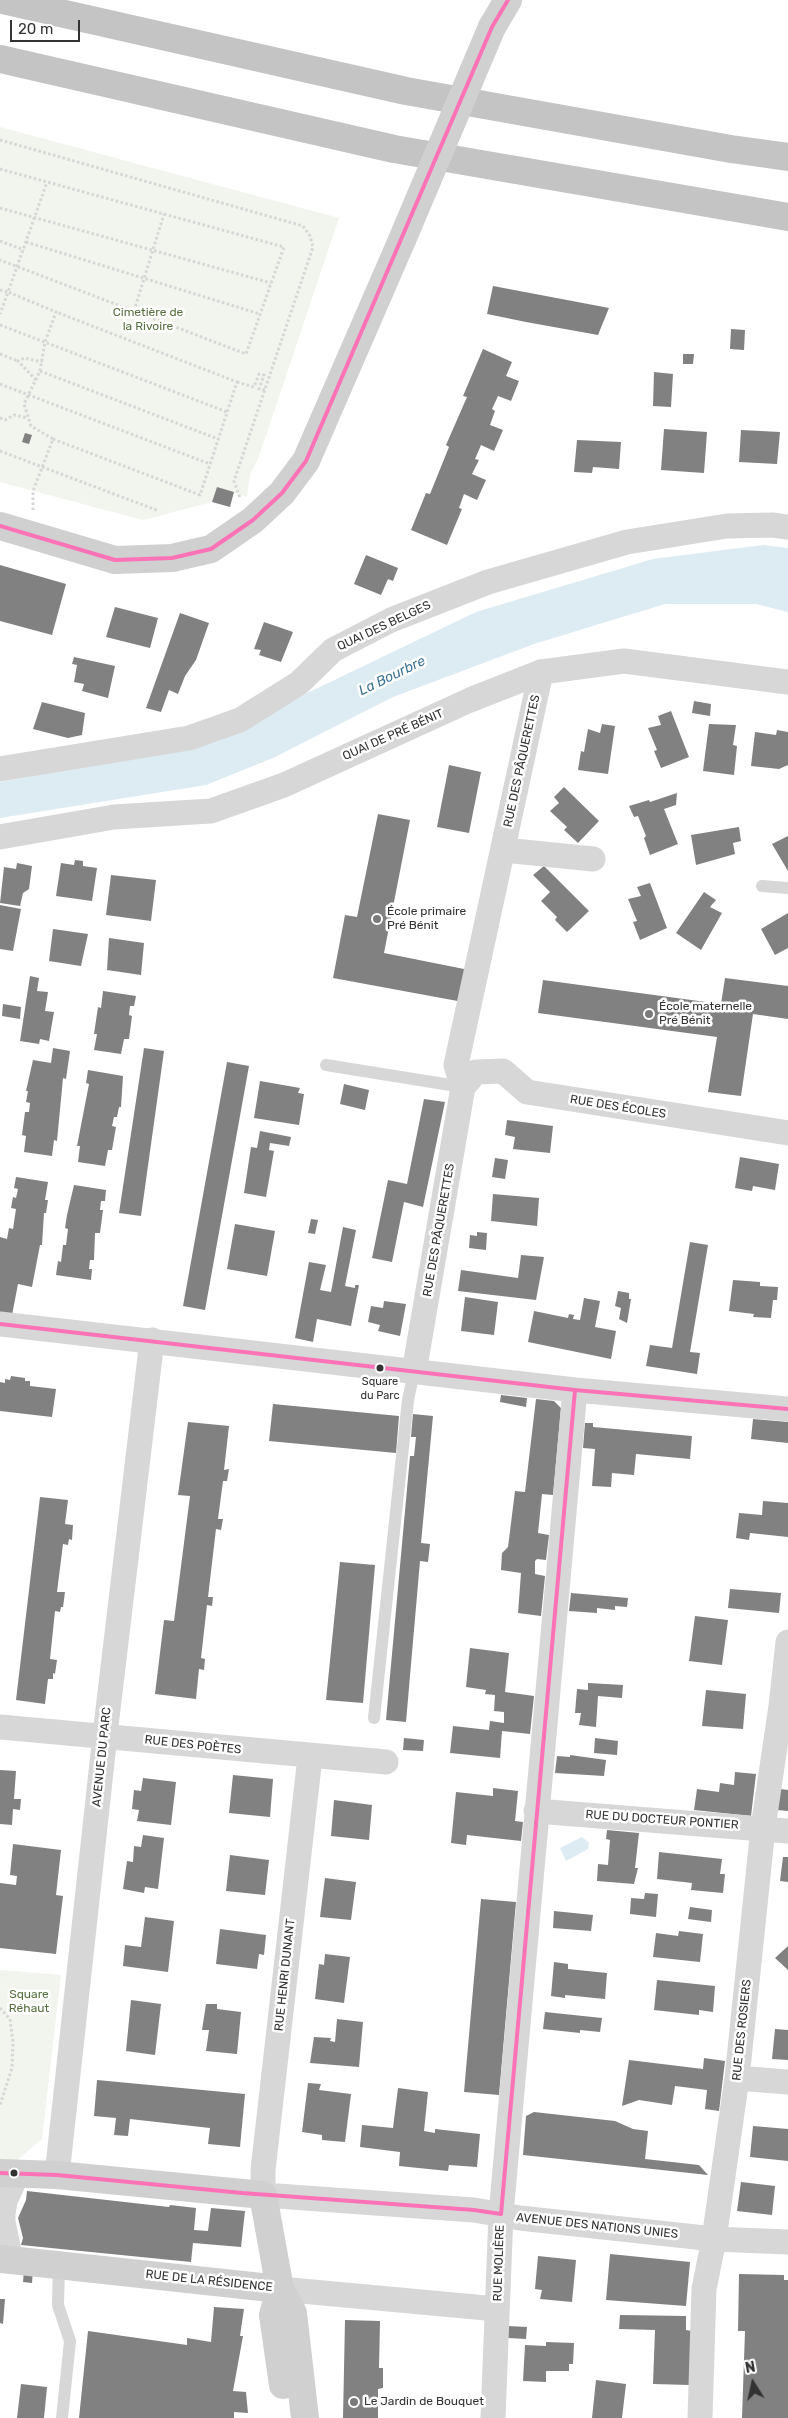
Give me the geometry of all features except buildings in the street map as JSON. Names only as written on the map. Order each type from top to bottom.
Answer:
[{"type":"highway","points":[[3,0],[406,91],[788,157]]},
{"type":"highway","points":[[0,59],[394,149],[788,217]]},
{"type":"street","points":[[0,526],[115,560],[172,558],[211,549],[253,520],[282,494],[306,461],[492,27],[508,0]]},
{"type":"street","name":"QUAI DES BELGES","points":[[0,769],[189,738],[240,720],[299,683],[333,650],[391,620],[488,582],[627,542],[727,526],[772,525],[788,527]]},
{"type":"street","name":"QUAI DE PRÉ BÉNIT","points":[[0,837],[114,817],[211,811],[284,785],[470,700],[541,672],[624,662],[788,682]]},
{"type":"street","name":"RUE DES PÂQUERETTES","points":[[414,1372],[463,1087],[456,1065],[541,672]]},
{"type":"street","points":[[504,850],[593,859]]},
{"type":"street","name":"RUE DES ÉCOLES","points":[[463,1087],[476,1072],[503,1071],[527,1092],[788,1133]]},
{"type":"street","points":[[0,1324],[152,1340],[194,1348],[575,1390],[788,1409]]},
{"type":"street","name":"AVENUE DU PARC","points":[[57,2175],[104,1736],[152,1340]]},
{"type":"street","name":"RUE MOLIÈRE","points":[[493,2418],[501,2214],[575,1390]]},
{"type":"street","name":"RUE DES ROSIERS","points":[[700,2418],[704,2290],[714,2239],[738,2078],[763,1828],[788,1642]]},
{"type":"street","name":"RUE DES POÈTES","points":[[0,1727],[386,1762]]},
{"type":"street","name":"RUE HENRI DUNANT","points":[[263,2195],[263,2170],[310,1756]]},
{"type":"street","name":"RUE DU DOCTEUR PONTIER","points":[[536,1810],[788,1831]]},
{"type":"street","points":[[738,2078],[788,2082]]},
{"type":"street","name":"AVENUE DES NATIONS UNIES","points":[[8,2174],[57,2175],[263,2195],[474,2210],[714,2239],[788,2242]]},
{"type":"street","name":"RUE DE LA RÉSIDENCE","points":[[8,2174],[3,2214],[6,2260],[280,2289],[497,2308]]},
{"type":"street","points":[[263,2195],[280,2289],[293,2313],[305,2418]]},
{"type":"street","points":[[280,2289],[273,2314],[287,2418]]},
{"type":"lane","points":[[762,886],[788,888]]},
{"type":"lane","points":[[326,1065],[463,1087]]},
{"type":"lane","points":[[374,1718],[408,1400],[414,1372]]},
{"type":"lane","points":[[59,2265],[58,2305],[70,2341],[62,2418]]},
{"type":"path","points":[[0,140],[303,226],[310,236],[314,247],[234,481],[239,495]]},
{"type":"path","points":[[0,169],[284,247],[246,354],[0,260]]},
{"type":"path","points":[[0,314],[47,182]]},
{"type":"path","points":[[0,208],[271,284]]},
{"type":"path","points":[[134,311],[164,214]]},
{"type":"path","points":[[0,242],[24,250]]},
{"type":"path","points":[[26,242],[260,314]]},
{"type":"path","points":[[0,290],[237,382],[254,387],[259,374],[264,375],[259,389],[265,390]]},
{"type":"path","points":[[56,312],[45,342],[40,371],[24,404],[31,426],[53,439],[200,495],[237,382]]},
{"type":"path","points":[[0,325],[227,412]]},
{"type":"path","points":[[0,354],[18,361],[36,380]]},
{"type":"path","points":[[18,361],[24,358],[42,362]]},
{"type":"path","points":[[40,371],[218,439]]},
{"type":"path","points":[[0,384],[210,464]]},
{"type":"path","points":[[0,418],[5,420],[14,415],[28,418]]},
{"type":"path","points":[[34,535],[33,490],[53,439]]},
{"type":"path","points":[[0,451],[159,511]]},
{"type":"path","points":[[0,2008],[10,2020],[13,2042],[12,2068],[0,2105]]},
{"type":"green space","name":"Cimetière de la Rivoire","points":[[0,127],[339,218],[258,459],[250,474],[247,497],[217,487],[212,502],[143,520],[0,482]]},
{"type":"green space","name":"Square Réhaut","points":[[0,1970],[61,1975],[42,2139],[15,2162],[0,2160]]},
{"type":"water","name":"La Bourbre","points":[[763,545],[788,548],[788,612],[756,604],[665,604],[534,644],[393,697],[273,758],[206,785],[0,818],[0,782],[219,741],[276,708],[476,612],[653,559]]},
{"type":"water","points":[[582,1837],[589,1843],[588,1849],[566,1861],[560,1848]]},
{"type":"transit line","points":[[0,526],[115,560],[172,558],[211,549],[253,520],[282,493],[306,461],[492,27],[508,0]]},
{"type":"transit line","points":[[0,1324],[575,1390],[788,1409]]},
{"type":"transit line","points":[[501,2214],[575,1390]]},
{"type":"transit line","points":[[0,2173],[57,2175],[242,2193],[474,2210],[501,2214]]},
{"type":"place","name":"École primaire Pré Bénit","points":[[377,919]]},
{"type":"place","name":"École maternelle Pré Bénit","points":[[649,1014]]},
{"type":"place","name":"Square du Parc","points":[[380,1368]]},
{"type":"place","name":"Le Jardin de Bouquet","points":[[354,2402]]}]
